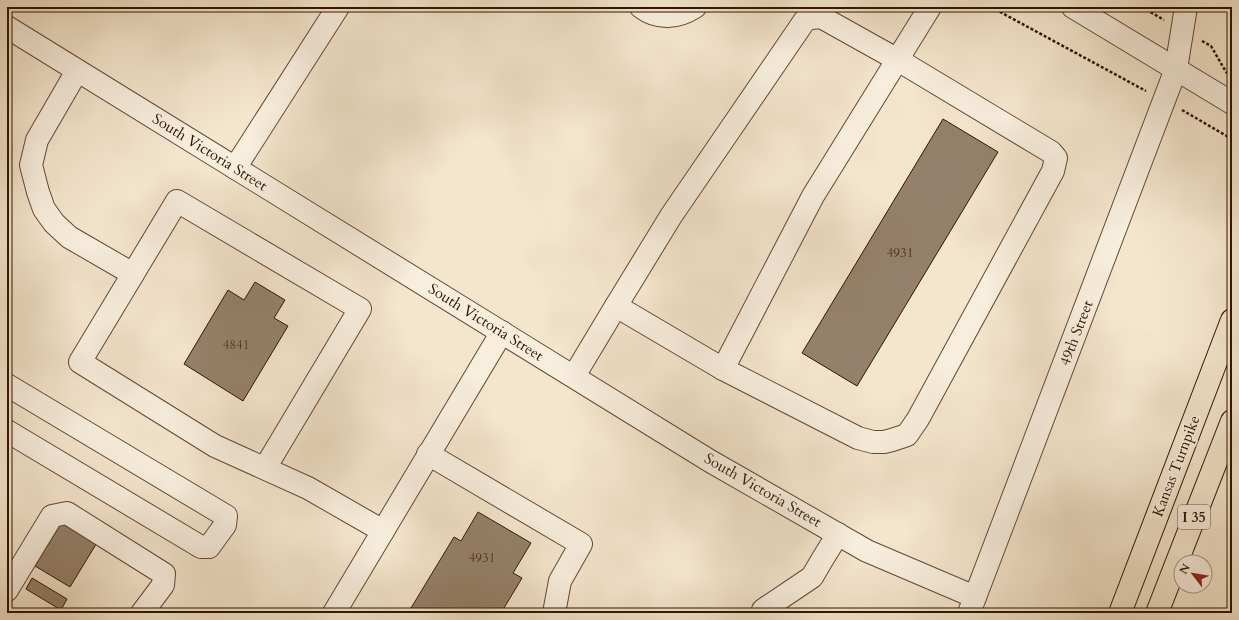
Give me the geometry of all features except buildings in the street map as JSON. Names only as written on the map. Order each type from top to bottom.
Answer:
[{"type":"highway","name":"Kansas Turnpike","points":[[1120,613],[1232,320]]},
{"type":"highway","name":"I 35","points":[[1156,613],[1232,421]]},
{"type":"street","points":[[235,168],[338,7]]},
{"type":"street","points":[[641,7],[653,14],[676,16],[696,7]]},
{"type":"street","points":[[723,369],[813,196],[930,7]]},
{"type":"street","points":[[1073,7],[1232,103]]},
{"type":"street","name":"49th Street","points":[[972,605],[1165,101],[1176,69],[1186,7]]},
{"type":"street","points":[[574,376],[616,306],[671,216],[805,20],[821,17],[898,60],[1051,152],[1056,158],[1054,171],[918,419],[907,435],[884,442],[873,442],[858,438],[723,369],[616,306]]},
{"type":"street","name":"South Victoria Street","points":[[7,27],[710,460],[867,551],[972,605]]},
{"type":"street","points":[[77,71],[37,140],[31,165],[38,192],[44,209],[54,223],[69,237],[133,274]]},
{"type":"street","points":[[265,468],[360,309],[176,201],[80,362],[215,446],[308,488],[383,531]]},
{"type":"street","points":[[334,613],[502,332]]},
{"type":"street","points":[[7,385],[226,516],[225,525],[209,547],[201,547],[7,431]]},
{"type":"street","points":[[428,454],[581,544],[560,580],[554,613]]},
{"type":"street","points":[[7,589],[52,516],[67,513],[164,574],[163,585],[142,613]]},
{"type":"street","points":[[762,613],[763,610],[812,577],[838,534]]},
{"type":"path","points":[[991,7],[1232,139]]}]
